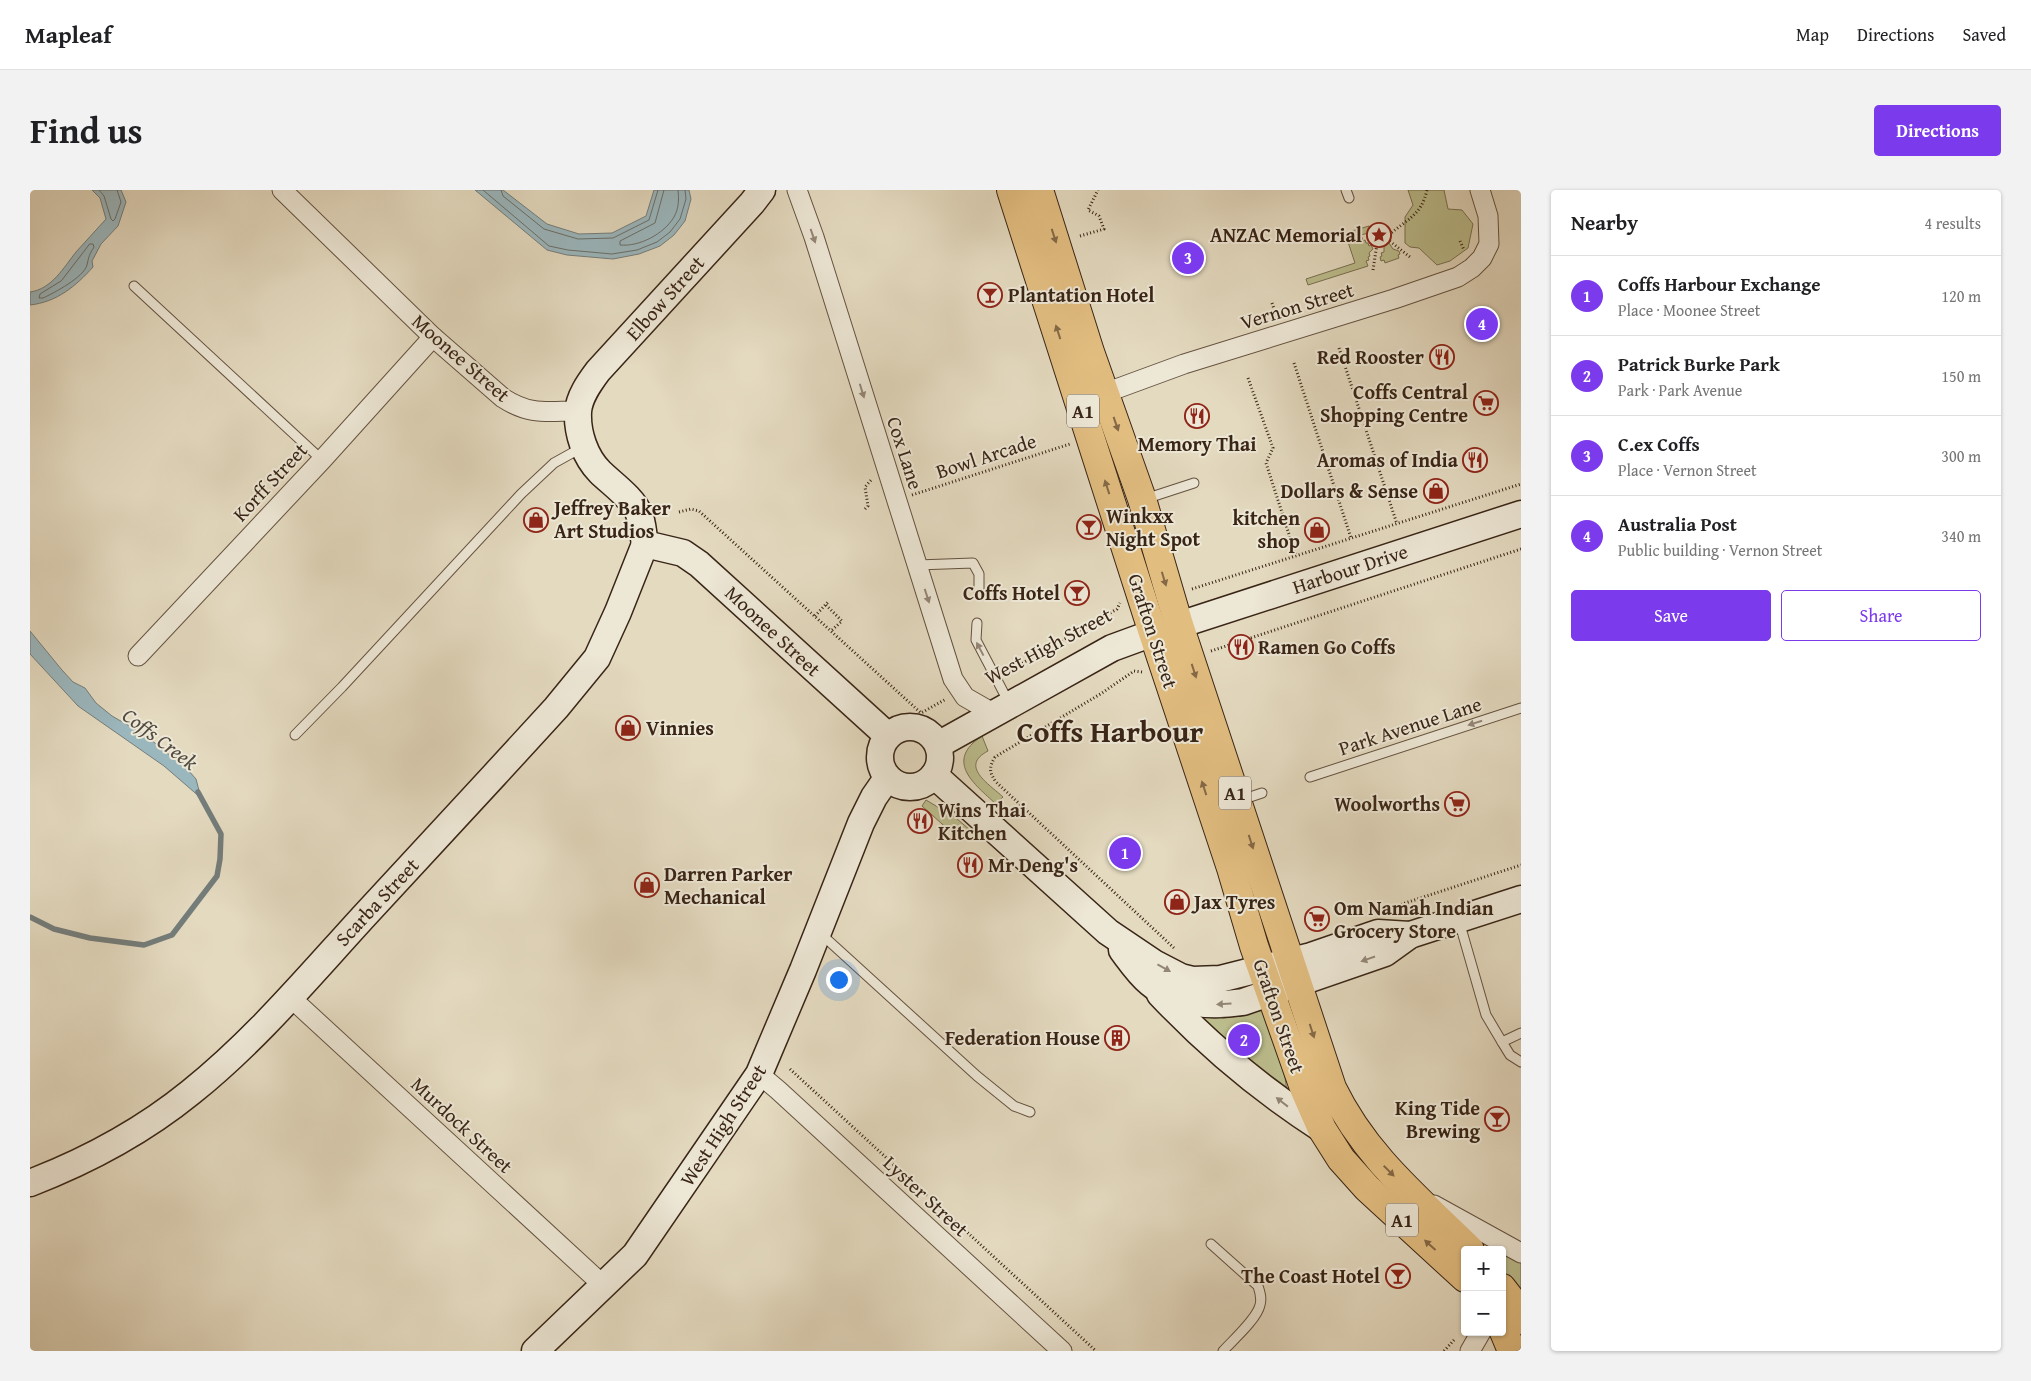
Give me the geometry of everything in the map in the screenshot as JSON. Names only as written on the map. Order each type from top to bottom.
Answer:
[{"type":"highway","name":"Grafton Street","points":[[1012,190],[1153,633],[1266,980],[1304,1088],[1322,1129],[1353,1174],[1461,1274]]},
{"type":"highway","name":"Grafton Street","points":[[1039,190],[1090,352],[1142,499],[1179,625],[1249,797],[1293,973],[1325,1070],[1344,1113],[1365,1144],[1411,1193],[1466,1246]]},
{"type":"highway","points":[[1153,633],[1179,625]]},
{"type":"highway","points":[[1504,1291],[1521,1320]]},
{"type":"highway","points":[[1506,1336],[1512,1351]]},
{"type":"street","name":"Moonee Street","points":[[282,190],[433,337],[504,398],[516,406],[533,412],[578,411]]},
{"type":"street","name":"Elbow Street","points":[[578,411],[588,385],[598,371],[746,210],[762,190]]},
{"type":"street","name":"Cox Lane","points":[[797,190],[814,237],[953,679],[965,696],[1001,709]]},
{"type":"street","name":"Vernon Street","points":[[1105,393],[1184,364],[1385,302],[1458,277],[1472,268],[1482,258],[1489,244],[1488,216],[1480,190]]},
{"type":"street","name":"Korff Street","points":[[138,656],[322,460],[433,337]]},
{"type":"street","points":[[578,411],[583,446],[593,465],[626,496],[639,513],[644,544]]},
{"type":"street","name":"Harbour Drive","points":[[1179,625],[1521,514]]},
{"type":"street","name":"Moonee Street","points":[[644,544],[683,553],[700,564],[888,736]]},
{"type":"street","name":"Scarba Street","points":[[30,1183],[59,1172],[141,1128],[191,1092],[238,1050],[290,997],[556,708],[597,658],[618,612],[644,544]]},
{"type":"street","name":"West High Street","points":[[938,745],[1112,648],[1153,633]]},
{"type":"street","points":[[906,727],[916,727],[933,737],[938,745],[940,761],[934,775],[928,782],[911,787],[902,786],[889,779],[880,764],[880,753],[888,736],[906,727]]},
{"type":"street","points":[[934,775],[1108,932],[1154,963],[1193,980],[1220,978],[1266,980],[1385,953],[1410,935],[1521,899]]},
{"type":"street","name":"West High Street","points":[[535,1351],[635,1255],[759,1074],[861,823],[874,797],[889,779]]},
{"type":"street","points":[[1108,932],[1140,974],[1184,1020],[1230,1061],[1291,1109],[1322,1129]]},
{"type":"street","points":[[1151,984],[1167,994],[1204,1004],[1243,1002],[1266,980]]},
{"type":"street","name":"Murdock Street","points":[[290,997],[604,1286]]},
{"type":"street","name":"Lyster Street","points":[[759,1074],[1062,1351]]},
{"type":"street","points":[[1411,1193],[1521,1253]]},
{"type":"street","points":[[1470,1351],[1479,1336]]},
{"type":"lane","points":[[134,286],[322,460]]},
{"type":"lane","points":[[295,735],[521,494],[554,463],[583,446]]},
{"type":"lane","points":[[1142,499],[1194,483]]},
{"type":"lane","points":[[917,565],[973,563],[979,574],[978,592]]},
{"type":"lane","points":[[976,623],[976,640],[996,678],[1001,709]]},
{"type":"lane","name":"Park Avenue Lane","points":[[1310,777],[1521,708]]},
{"type":"lane","points":[[1459,919],[1486,1015],[1510,1055],[1521,1062]]},
{"type":"lane","points":[[818,931],[984,1082],[1014,1106],[1030,1112]]},
{"type":"lane","points":[[1502,1042],[1521,1033]]},
{"type":"lane","points":[[1211,1244],[1258,1286],[1261,1294],[1260,1306],[1253,1317],[1223,1351]]},
{"type":"path","points":[[1080,236],[1104,229],[1100,216],[1088,210],[1098,190]]},
{"type":"path","points":[[1377,244],[1381,243],[1418,212],[1424,203],[1427,190]]},
{"type":"path","points":[[1388,227],[1388,237],[1410,257]]},
{"type":"path","points":[[1367,234],[1370,240],[1377,244]]},
{"type":"path","points":[[1373,270],[1377,244]]},
{"type":"path","points":[[1272,303],[1276,315]]},
{"type":"path","points":[[1339,348],[1397,524]]},
{"type":"path","points":[[1294,363],[1351,538]]},
{"type":"path","points":[[1248,378],[1273,448],[1266,463],[1296,556]]},
{"type":"path","name":"Bowl Arcade","points":[[914,495],[1068,445]]},
{"type":"path","name":"Harbour Drive","points":[[1192,589],[1521,484]]},
{"type":"path","points":[[865,487],[868,506],[865,509]]},
{"type":"path","points":[[679,512],[691,509],[699,511],[921,713],[949,697]]},
{"type":"path","name":"Harbour Drive","points":[[1211,651],[1521,549]]},
{"type":"path","name":"West High Street","points":[[996,678],[1117,609],[1121,602]]},
{"type":"path","points":[[815,616],[827,604],[842,621],[832,632]]},
{"type":"path","points":[[1145,673],[1134,671],[995,757],[990,766],[990,775],[1176,949]]},
{"type":"path","points":[[1375,913],[1521,865]]},
{"type":"path","points":[[1238,1041],[1238,1034],[1247,1016]]},
{"type":"path","points":[[790,1069],[1096,1351]]},
{"type":"green space","points":[[1408,190],[1444,190],[1448,209],[1462,210],[1473,224],[1468,248],[1450,261],[1437,265],[1419,248],[1410,247],[1405,243],[1405,217],[1413,205]]},
{"type":"green space","points":[[1369,226],[1371,232],[1358,236],[1359,238],[1362,237],[1363,241],[1365,240],[1373,249],[1369,253],[1369,260],[1366,261],[1368,266],[1308,285],[1306,279],[1355,263],[1345,233]]},
{"type":"green space","points":[[1389,243],[1400,254],[1398,255],[1399,258],[1385,263],[1384,260],[1381,261],[1380,257],[1382,256],[1381,253],[1384,252],[1384,245]]},
{"type":"green space","points":[[982,736],[988,751],[976,763],[976,769],[984,781],[1003,797],[996,804],[972,780],[964,763],[965,754],[971,745]]},
{"type":"green space","points":[[926,800],[956,818],[970,830],[961,841],[922,806]]},
{"type":"green space","points":[[1264,1010],[1285,1077],[1287,1092],[1189,1013],[1224,1018]]},
{"type":"green space","points":[[1506,1253],[1521,1260],[1521,1295],[1506,1275]]},
{"type":"water","points":[[92,190],[121,190],[126,202],[118,226],[101,244],[92,261],[93,267],[80,281],[57,297],[30,305],[30,292],[45,287],[51,282],[106,219],[100,198]]},
{"type":"water","points":[[475,190],[503,190],[547,224],[579,234],[612,233],[646,216],[654,190],[689,190],[691,199],[685,221],[674,235],[660,246],[639,254],[613,259],[567,255],[547,250]]},
{"type":"water","points":[[30,631],[73,682],[85,688],[96,703],[112,716],[147,736],[165,752],[180,761],[196,779],[201,798],[164,766],[78,706],[30,654]]},
{"type":"waterway","name":"Coffs Creek","points":[[30,917],[54,929],[90,938],[144,945],[172,935],[217,876],[221,834],[198,792]]},
{"type":"place","name":"ANZAC Memorial","points":[[1379,235]]},
{"type":"place","name":"C.ex Coffs","points":[[1188,258]]},
{"type":"place","name":"Plantation Hotel","points":[[990,295]]},
{"type":"place","name":"Australia Post","points":[[1482,324]]},
{"type":"place","name":"Red Rooster","points":[[1442,357]]},
{"type":"place","name":"Coffs Central Shopping Centre","points":[[1486,403]]},
{"type":"place","name":"Memory Thai","points":[[1197,416]]},
{"type":"place","name":"Aromas of India","points":[[1475,460]]},
{"type":"place","name":"Dollars & Sense","points":[[1436,491]]},
{"type":"place","name":"Jeffrey Baker Art Studios","points":[[536,520]]},
{"type":"place","name":"Winkxx Night Spot","points":[[1089,527]]},
{"type":"place","name":"kitchen shop","points":[[1317,530]]},
{"type":"place","name":"Coffs Hotel","points":[[1077,593]]},
{"type":"place","name":"Ramen Go Coffs","points":[[1241,647]]},
{"type":"place","name":"Vinnies","points":[[628,728]]},
{"type":"place","name":"Woolworths","points":[[1457,804]]},
{"type":"place","name":"Wins Thai Kitchen","points":[[920,821]]},
{"type":"place","name":"Coffs Harbour Exchange","points":[[1125,853]]},
{"type":"place","name":"Mr Deng's","points":[[970,865]]},
{"type":"place","name":"Darren Parker Mechanical","points":[[647,885]]},
{"type":"place","name":"Jax Tyres","points":[[1177,902]]},
{"type":"place","name":"Om Namah Indian Grocery Store","points":[[1317,919]]},
{"type":"place","name":"Federation House","points":[[1117,1038]]},
{"type":"place","name":"Patrick Burke Park","points":[[1244,1040]]},
{"type":"place","name":"King Tide Brewing","points":[[1497,1119]]},
{"type":"place","name":"The Coast Hotel","points":[[1398,1276]]},
{"type":"district","name":"Coffs Harbour","points":[[1110,732]]}]
